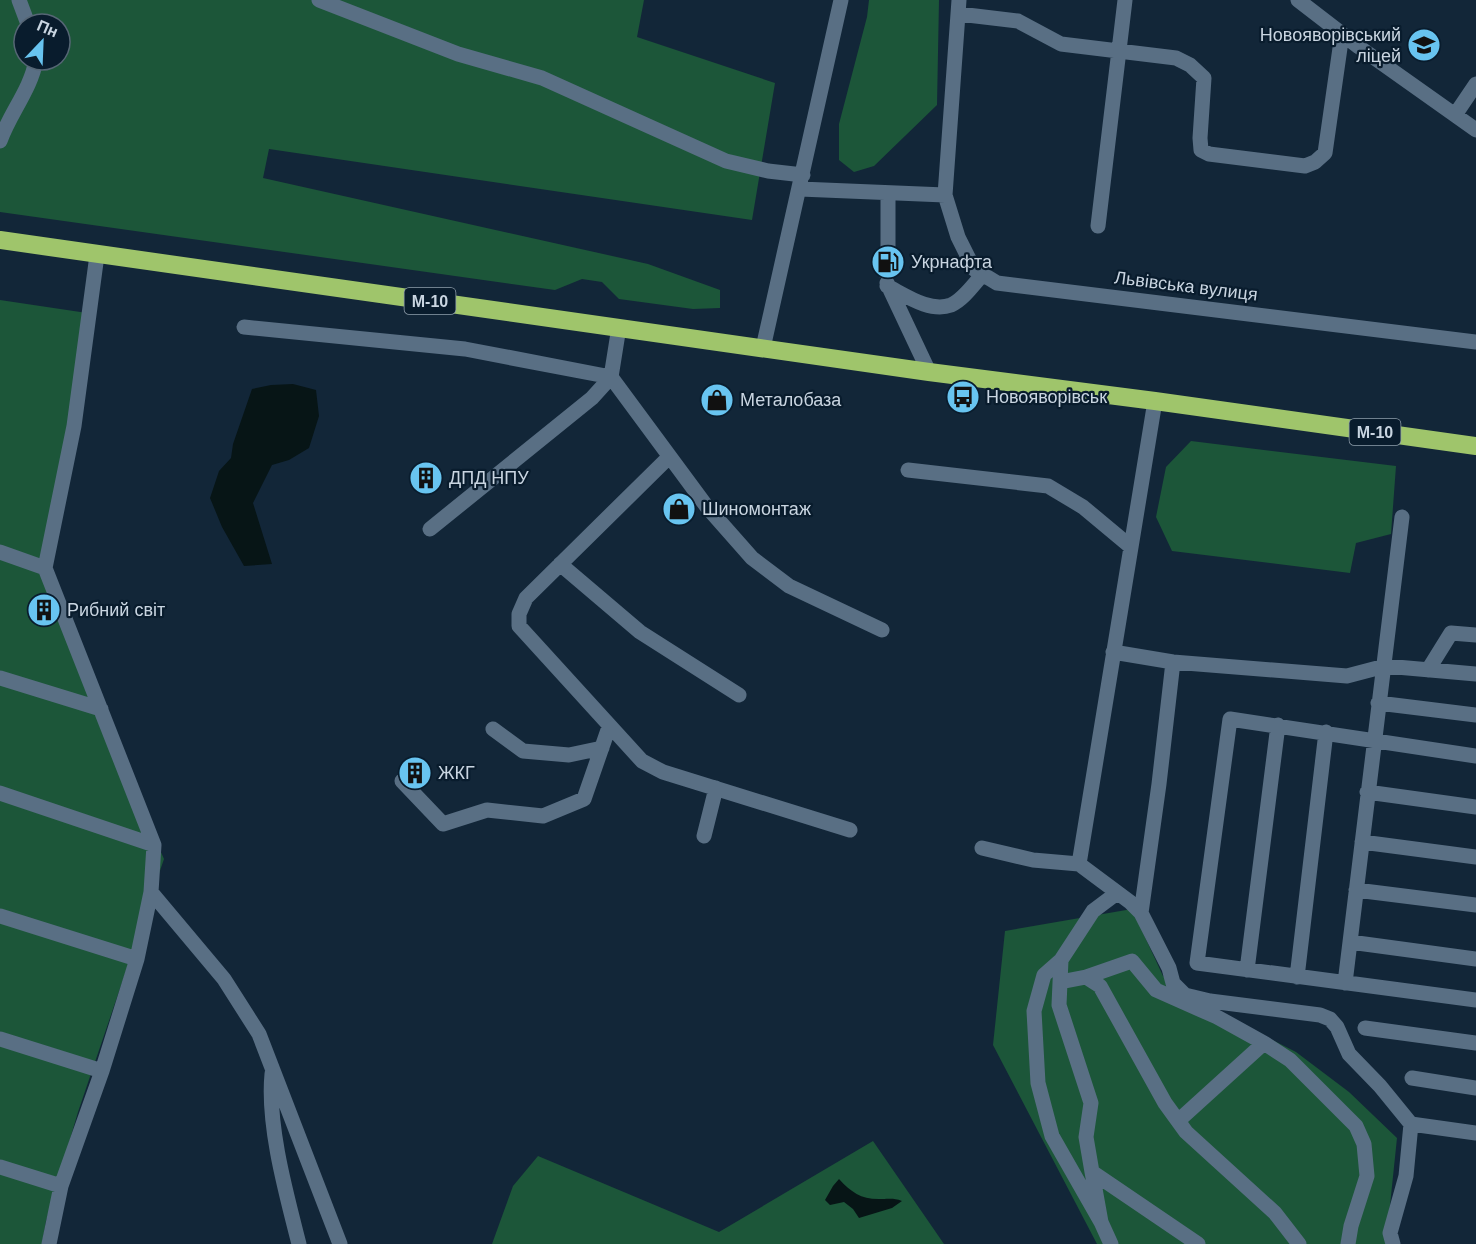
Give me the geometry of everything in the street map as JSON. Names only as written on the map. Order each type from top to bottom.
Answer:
[{"type":"highway","name":"М-10","points":[[0,240],[929,372],[1476,446]]},
{"type":"street","points":[[319,0],[458,54],[542,78],[726,161],[802,182],[888,193],[945,195]]},
{"type":"street","points":[[763,348],[841,0]]},
{"type":"street","points":[[1098,226],[1125,0]]},
{"type":"street","points":[[1298,0],[1476,130]]},
{"type":"street","points":[[929,372],[887,282],[916,301],[935,307],[951,305],[983,274],[974,269],[958,237],[945,195],[959,7],[1018,21],[1061,44],[1176,58],[1190,65],[1203,78],[1201,150],[1209,154],[1305,166],[1315,162],[1325,153],[1342,33]]},
{"type":"street","points":[[0,141],[6,123],[34,72]]},
{"type":"street","points":[[1455,116],[1476,84]]},
{"type":"street","points":[[888,193],[888,246]]},
{"type":"street","points":[[49,1244],[61,1186],[102,1071],[137,959],[151,892],[154,845],[45,568],[74,426],[97,255]]},
{"type":"street","name":"Львівська вулиця","points":[[983,274],[997,283],[1476,342]]},
{"type":"street","points":[[244,327],[465,349],[611,377],[706,507],[752,558],[789,586],[882,630]]},
{"type":"street","points":[[430,529],[592,398],[611,377],[619,327]]},
{"type":"street","points":[[1079,864],[1155,401]]},
{"type":"street","points":[[669,457],[526,598],[519,614],[519,626],[642,761],[663,772],[850,830]]},
{"type":"street","points":[[908,470],[1048,486],[1083,507],[1131,547]]},
{"type":"street","points":[[1345,983],[1402,518]]},
{"type":"street","points":[[0,552],[45,568]]},
{"type":"street","points":[[560,564],[640,632],[739,695]]},
{"type":"street","points":[[1428,670],[1451,633],[1476,635]]},
{"type":"street","points":[[1113,652],[1173,662],[1347,676],[1385,666],[1476,674]]},
{"type":"street","points":[[1141,914],[1173,662]]},
{"type":"street","points":[[0,678],[101,709]]},
{"type":"street","points":[[1378,703],[1476,715]]},
{"type":"street","points":[[1476,756],[1230,719],[1197,963],[1476,1000]]},
{"type":"street","points":[[1247,970],[1278,725]]},
{"type":"street","points":[[402,781],[443,824],[487,810],[543,816],[584,799],[609,727]]},
{"type":"street","points":[[494,729],[523,751],[570,755],[602,748]]},
{"type":"street","points":[[1297,977],[1326,732]]},
{"type":"street","points":[[704,837],[716,788]]},
{"type":"street","points":[[1367,792],[1476,807]]},
{"type":"street","points":[[0,793],[154,845]]},
{"type":"street","points":[[1362,842],[1476,857]]},
{"type":"street","points":[[982,848],[1033,860],[1079,864],[1130,902],[1141,914],[1169,968],[1173,983],[1185,995],[1210,1001],[1320,1015],[1330,1019],[1337,1027],[1349,1054],[1380,1086],[1411,1124],[1476,1132]]},
{"type":"street","points":[[1356,890],[1476,905]]},
{"type":"street","points":[[151,892],[224,979],[259,1034],[340,1244]]},
{"type":"street","points":[[1110,1244],[1101,1222],[1052,1136],[1038,1083],[1034,1011],[1044,975],[1061,960],[1093,911],[1117,893]]},
{"type":"street","points":[[0,916],[137,959]]},
{"type":"street","points":[[1350,942],[1476,958]]},
{"type":"street","points":[[1061,960],[1059,1005],[1091,1103],[1086,1137],[1101,1222]]},
{"type":"street","points":[[1060,982],[1086,977],[1132,961],[1156,990],[1194,1006],[1264,1043],[1290,1060],[1356,1126],[1364,1144],[1367,1176],[1351,1226],[1348,1244]]},
{"type":"street","points":[[1086,977],[1100,986],[1165,1103],[1186,1132],[1275,1213],[1299,1244]]},
{"type":"street","points":[[1365,1028],[1476,1043]]},
{"type":"street","points":[[0,1039],[102,1071]]},
{"type":"street","points":[[1178,1121],[1264,1043]]},
{"type":"street","points":[[272,1071],[270,1097],[286,1193],[299,1244]]},
{"type":"street","points":[[1412,1078],[1476,1088]]},
{"type":"street","points":[[1393,1244],[1390,1233],[1406,1176],[1411,1124]]},
{"type":"street","points":[[0,1167],[61,1186]]},
{"type":"street","points":[[1092,1172],[1198,1244]]},
{"type":"green space","points":[[0,0],[644,0],[637,37],[775,83],[752,220],[269,149],[263,178],[648,264],[720,290],[720,308],[693,309],[619,299],[602,282],[582,279],[555,290],[0,212]]},
{"type":"green space","points":[[869,0],[939,0],[937,105],[874,166],[854,172],[839,160],[839,124],[867,17]]},
{"type":"green space","points":[[0,300],[87,313],[43,581],[164,859],[78,1112],[46,1221],[42,1244],[0,1244]]},
{"type":"green space","points":[[1191,441],[1396,466],[1391,534],[1356,543],[1350,573],[1172,551],[1156,517],[1166,467]]},
{"type":"green space","points":[[1132,909],[1163,976],[1214,1010],[1296,1052],[1349,1092],[1397,1138],[1387,1234],[1389,1244],[1097,1244],[993,1045],[1005,931]]},
{"type":"green space","points":[[873,1141],[944,1244],[492,1244],[513,1186],[538,1156],[719,1232]]},
{"type":"shaded area","points":[[293,384],[316,390],[319,416],[309,448],[289,460],[272,465],[253,503],[272,564],[244,566],[222,527],[210,498],[219,471],[231,458],[233,444],[252,389]]},
{"type":"shaded area","points":[[839,1179],[853,1192],[863,1197],[902,1201],[892,1208],[859,1218],[844,1202],[830,1205],[825,1200]]},
{"type":"tunnel","points":[[887,278],[888,246]]},
{"type":"place","name":"Новояворівський ліцей","points":[[1424,45]]},
{"type":"place","name":"Укрнафта","points":[[888,262]]},
{"type":"place","name":"Новояворівськ","points":[[963,397]]},
{"type":"place","name":"Металобаза","points":[[717,400]]},
{"type":"place","name":"ДПД НПУ","points":[[426,478]]},
{"type":"place","name":"Шиномонтаж","points":[[679,509]]},
{"type":"place","name":"Рибний світ","points":[[44,610]]},
{"type":"place","name":"ЖКГ","points":[[415,773]]}]
